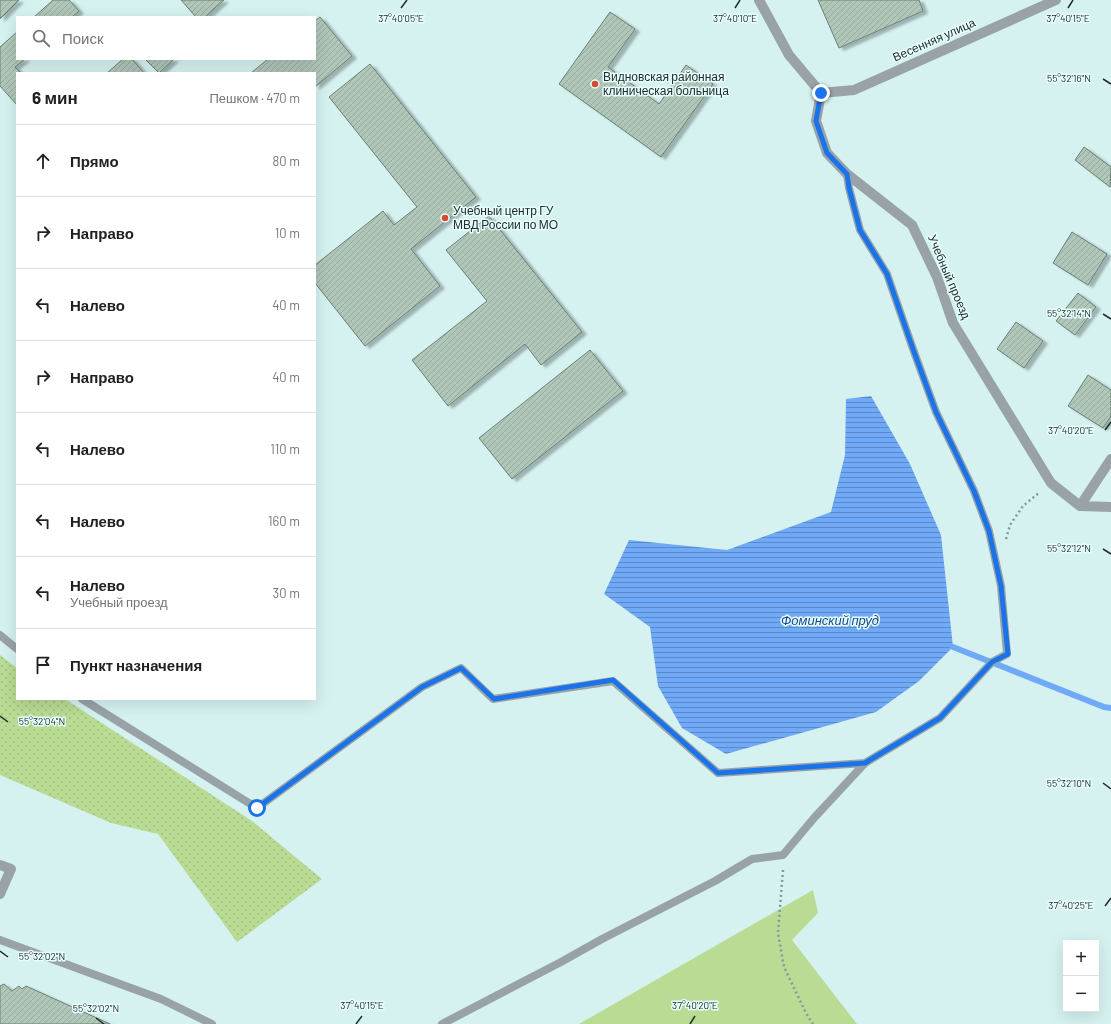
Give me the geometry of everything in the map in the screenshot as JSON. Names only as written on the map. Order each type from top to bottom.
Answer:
[{"type":"street","points":[[759,0],[789,55],[821,93]]},
{"type":"street","name":"Весенняя улица","points":[[821,93],[854,90],[1056,0]]},
{"type":"street","name":"Учебный проезд","points":[[821,93],[816,121],[827,153],[847,174],[912,224],[937,277],[953,323],[1051,484],[1080,506]]},
{"type":"street","points":[[1080,506],[1111,459]]},
{"type":"street","points":[[1080,506],[1111,507]]},
{"type":"street","points":[[0,865],[11,869],[0,894]]},
{"type":"lane","points":[[442,1024],[561,962],[602,938],[715,881],[752,860],[784,855],[814,818],[865,763],[940,718],[992,662],[1008,654],[1001,586],[989,531],[974,491],[936,412],[887,274],[860,230],[849,188],[847,174]]},
{"type":"lane","points":[[0,635],[16,648]]},
{"type":"lane","points":[[84,700],[257,808],[422,687],[461,668],[494,699],[613,680],[718,773],[865,763]]},
{"type":"lane","points":[[0,940],[160,999],[212,1024]]},
{"type":"path","points":[[1005,545],[1010,525],[1023,506],[1051,484]]},
{"type":"path","points":[[784,855],[778,933],[784,967],[812,1024]]},
{"type":"green space","points":[[0,655],[16,667],[16,700],[67,700],[252,821],[322,879],[237,942],[158,834],[111,823],[0,775]]},
{"type":"green space","points":[[813,890],[818,913],[792,940],[857,1024],[579,1024]]},
{"type":"water","name":"Фоминский пруд","points":[[871,396],[910,464],[941,535],[953,647],[919,681],[876,712],[726,754],[682,728],[658,686],[650,627],[604,594],[629,540],[727,550],[831,512],[845,455],[846,399]]},
{"type":"building","points":[[0,0],[19,0],[0,19]]},
{"type":"building","points":[[53,0],[69,0],[79,11],[73,16],[35,16]]},
{"type":"building","points":[[181,0],[224,0],[206,16],[195,16]]},
{"type":"building","points":[[818,0],[919,0],[923,11],[839,48]]},
{"type":"building","name":"Видновская районная клиническая больница","points":[[610,12],[635,29],[608,67],[659,104],[686,65],[713,84],[661,157],[559,84]]},
{"type":"building","points":[[320,17],[352,56],[316,86],[316,72],[252,72],[267,60],[316,60],[316,20]]},
{"type":"building","points":[[16,33],[16,60],[24,60],[15,67],[20,72],[16,72],[16,104],[0,86],[0,47]]},
{"type":"building","points":[[122,60],[133,60],[143,72],[108,72]]},
{"type":"building","points":[[146,60],[173,60],[160,72],[158,72]]},
{"type":"building","points":[[370,64],[476,197],[411,249],[440,286],[365,346],[316,284],[316,264],[383,211],[394,225],[417,207],[329,97]]},
{"type":"building","points":[[1084,147],[1111,167],[1110,187],[1075,160]]},
{"type":"building","points":[[489,216],[582,332],[541,365],[525,344],[448,406],[412,360],[487,301],[446,250]]},
{"type":"building","points":[[1072,232],[1107,254],[1088,285],[1053,263]]},
{"type":"building","points":[[1078,293],[1096,307],[1075,335],[1056,321]]},
{"type":"building","points":[[1016,322],[1043,341],[1024,368],[997,349]]},
{"type":"building","points":[[590,350],[623,391],[512,479],[479,438]]},
{"type":"building","points":[[1088,375],[1111,390],[1111,416],[1103,428],[1068,406]]},
{"type":"building","points":[[4,984],[12,991],[19,986],[22,989],[26,986],[110,1024],[0,1024],[0,986]]},
{"type":"waterway","points":[[953,647],[1104,707],[1111,708]]},
{"type":"place","name":"Видновская районная клиническая больница","points":[[595,84]]},
{"type":"place","name":"Учебный центр ГУ МВД России по МО","points":[[445,218]]},
{"type":"route","points":[[257,808],[422,687],[461,668],[494,699],[613,680],[718,773],[865,763],[940,718],[992,662],[1008,654],[1001,586],[989,531],[974,491],[936,412],[887,274],[860,230],[849,188],[847,174],[827,153],[816,121],[821,93]]}]
